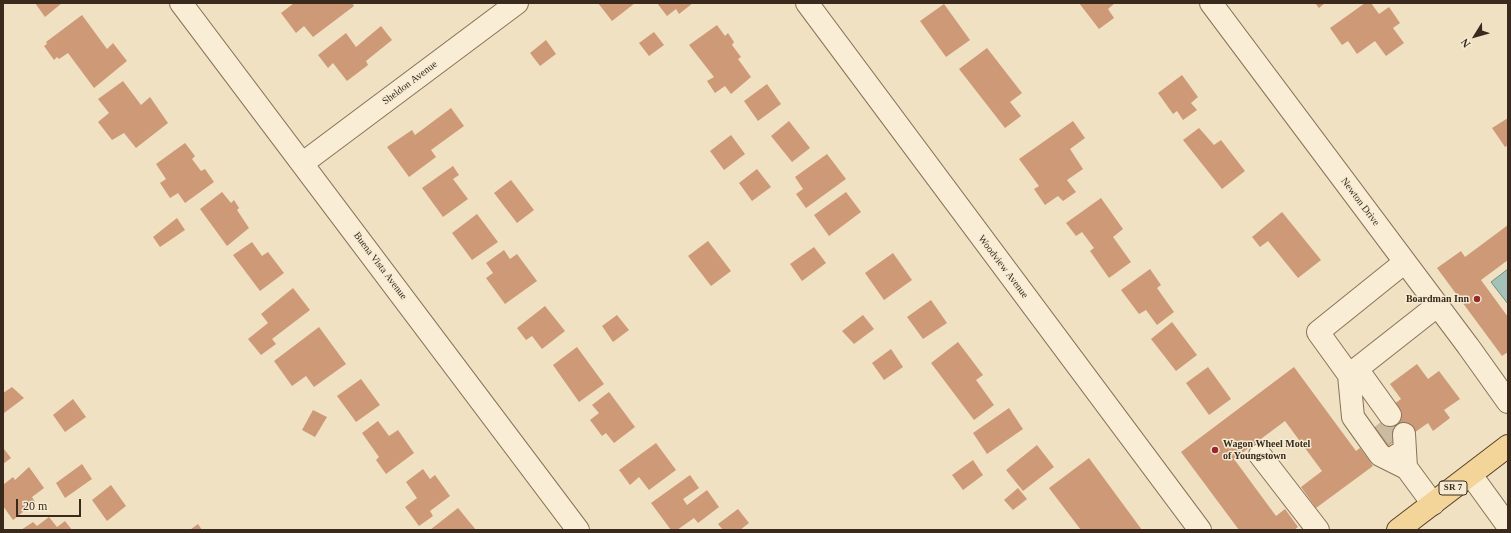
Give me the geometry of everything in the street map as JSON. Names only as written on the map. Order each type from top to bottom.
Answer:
[{"type":"main road","name":"SR 7","points":[[1398,530],[1508,446]]},
{"type":"street","name":"Buena Vista Avenue","points":[[180,3],[303,163],[578,530]]},
{"type":"street","name":"Sheldon Avenue","points":[[303,163],[517,3]]},
{"type":"street","name":"Woodview Avenue","points":[[806,3],[1200,530]]},
{"type":"street","name":"Newton Drive","points":[[1211,3],[1438,305],[1508,402]]},
{"type":"street","points":[[1383,421],[1353,372],[1318,332],[1405,262]]},
{"type":"street","points":[[1353,372],[1438,305]]},
{"type":"street","points":[[1353,372],[1353,417],[1380,455],[1400,447],[1433,504]]},
{"type":"street","points":[[1260,455],[1318,530]]},
{"type":"street","points":[[1471,475],[1508,526]]},
{"type":"water","points":[[1508,269],[1508,304],[1491,282]]},
{"type":"building","points":[[35,3],[62,3],[45,17]]},
{"type":"building","points":[[294,3],[352,3],[354,6],[313,37],[304,26],[296,33],[281,13]]},
{"type":"building","points":[[598,3],[635,3],[612,21]]},
{"type":"building","points":[[657,3],[693,3],[679,14],[676,9],[667,16]]},
{"type":"building","points":[[1079,3],[1115,3],[1108,9],[1114,18],[1099,29]]},
{"type":"building","points":[[1315,3],[1325,3],[1319,8]]},
{"type":"building","points":[[1365,3],[1371,3],[1379,14],[1389,7],[1400,23],[1393,28],[1404,43],[1386,56],[1375,41],[1357,54],[1348,41],[1342,45],[1330,28]]},
{"type":"building","points":[[944,4],[970,40],[946,57],[920,21]]},
{"type":"building","points":[[82,15],[107,49],[113,43],[127,61],[94,88],[68,53],[59,59],[57,57],[54,60],[44,46],[47,44],[46,42]]},
{"type":"building","points":[[717,25],[725,36],[728,33],[734,42],[732,45],[741,57],[738,59],[751,77],[731,94],[725,86],[715,93],[707,81],[714,77],[689,45]]},
{"type":"building","points":[[381,26],[392,40],[366,61],[368,65],[347,81],[333,63],[328,68],[318,55],[346,33],[356,47]]},
{"type":"building","points":[[654,32],[664,45],[649,56],[639,43]]},
{"type":"building","points":[[546,40],[556,54],[540,66],[530,53]]},
{"type":"building","points":[[987,48],[1022,93],[1010,102],[1021,116],[1005,128],[959,69]]},
{"type":"building","points":[[1182,75],[1198,97],[1191,103],[1197,110],[1183,120],[1177,111],[1173,114],[1158,93]]},
{"type":"building","points":[[123,81],[141,105],[150,97],[168,123],[136,148],[124,133],[112,140],[98,122],[109,113],[98,99]]},
{"type":"building","points":[[767,84],[781,104],[758,121],[744,101]]},
{"type":"building","points":[[451,108],[464,126],[431,150],[436,157],[409,177],[387,147],[412,130],[415,135]]},
{"type":"building","points":[[1508,118],[1508,145],[1505,147],[1492,128]]},
{"type":"building","points":[[789,121],[810,148],[792,162],[771,136]]},
{"type":"building","points":[[1073,121],[1085,138],[1070,149],[1083,169],[1067,180],[1076,192],[1063,201],[1058,196],[1045,205],[1034,189],[1039,186],[1019,159]]},
{"type":"building","points":[[1199,128],[1214,145],[1221,140],[1245,171],[1222,189],[1183,140]]},
{"type":"building","points":[[731,135],[745,154],[724,170],[710,151]]},
{"type":"building","points":[[185,143],[195,156],[192,159],[201,171],[205,169],[214,182],[185,203],[178,193],[170,198],[160,183],[166,179],[156,164]]},
{"type":"building","points":[[827,154],[846,179],[806,208],[796,194],[803,189],[795,177]]},
{"type":"building","points":[[453,166],[459,175],[453,179],[468,199],[443,217],[422,188]]},
{"type":"building","points":[[757,169],[771,187],[752,201],[739,183]]},
{"type":"building","points":[[511,180],[534,210],[517,223],[494,193]]},
{"type":"building","points":[[222,192],[231,203],[234,200],[239,208],[237,210],[249,228],[227,246],[200,209]]},
{"type":"building","points":[[846,192],[861,212],[829,236],[814,215]]},
{"type":"building","points":[[1101,198],[1123,229],[1113,237],[1131,262],[1109,278],[1090,251],[1094,248],[1082,232],[1076,236],[1066,223]]},
{"type":"building","points":[[1282,212],[1321,260],[1298,278],[1268,241],[1260,247],[1252,237]]},
{"type":"building","points":[[477,214],[498,242],[472,260],[452,233]]},
{"type":"building","points":[[177,218],[185,230],[160,247],[153,237]]},
{"type":"building","name":"Boardman Inn","points":[[1508,225],[1508,260],[1481,280],[1508,317],[1508,352],[1502,356],[1437,268],[1461,251],[1465,257]]},
{"type":"building","points":[[708,241],[731,271],[711,286],[688,256]]},
{"type":"building","points":[[252,242],[262,256],[268,252],[284,273],[260,291],[233,255]]},
{"type":"building","points":[[814,247],[826,263],[802,281],[790,264]]},
{"type":"building","points":[[504,250],[510,259],[517,254],[537,281],[505,304],[486,278],[493,273],[486,263]]},
{"type":"building","points":[[893,253],[912,280],[884,300],[865,273]]},
{"type":"building","points":[[1150,269],[1161,285],[1157,288],[1174,312],[1157,325],[1146,310],[1139,314],[1121,290]]},
{"type":"building","points":[[293,288],[310,310],[272,339],[276,344],[261,355],[248,339],[268,323],[261,314]]},
{"type":"building","points":[[931,300],[947,323],[923,339],[907,317]]},
{"type":"building","points":[[545,306],[565,331],[542,349],[532,336],[526,340],[517,328]]},
{"type":"building","points":[[617,315],[629,330],[613,342],[602,326]]},
{"type":"building","points":[[863,315],[874,329],[854,344],[842,331]]},
{"type":"building","points":[[1172,322],[1197,355],[1176,371],[1151,339]]},
{"type":"building","points":[[319,327],[346,364],[314,387],[306,376],[292,386],[274,361]]},
{"type":"building","points":[[958,342],[983,375],[976,380],[994,405],[974,420],[931,363]]},
{"type":"building","points":[[577,347],[604,384],[579,402],[553,365]]},
{"type":"building","points":[[891,349],[903,367],[884,380],[872,363]]},
{"type":"building","points":[[1417,364],[1428,379],[1439,371],[1460,399],[1444,410],[1450,418],[1433,431],[1428,423],[1411,435],[1408,431],[1380,452],[1367,433],[1384,420],[1390,407],[1401,399],[1390,384]]},
{"type":"building","points":[[1208,367],[1231,399],[1209,415],[1186,383]]},
{"type":"building","name":"Wagon Wheel Motel of Youngstown","points":[[1294,367],[1356,451],[1360,448],[1373,466],[1316,508],[1301,487],[1322,471],[1285,421],[1234,459],[1276,516],[1285,509],[1298,527],[1294,530],[1239,530],[1181,452]]},
{"type":"building","points":[[361,379],[380,405],[356,422],[337,396]]},
{"type":"building","points":[[12,387],[24,398],[4,413],[3,393]]},
{"type":"building","points":[[609,392],[635,427],[614,443],[606,433],[602,436],[590,420],[599,413],[592,405]]},
{"type":"building","points":[[73,399],[86,417],[65,432],[53,415]]},
{"type":"building","points":[[1009,408],[1023,429],[987,454],[973,433]]},
{"type":"building","points":[[313,410],[327,417],[315,437],[302,430]]},
{"type":"building","points":[[378,421],[389,436],[398,430],[414,453],[386,474],[376,460],[379,457],[362,433]]},
{"type":"building","points":[[656,443],[676,470],[649,490],[639,477],[630,485],[619,470]]},
{"type":"building","points":[[1037,445],[1054,467],[1023,491],[1006,470]]},
{"type":"building","points":[[4,449],[11,458],[3,464],[3,450]]},
{"type":"building","points":[[1089,458],[1142,530],[1081,530],[1049,488]]},
{"type":"building","points":[[973,460],[983,475],[963,490],[952,475]]},
{"type":"building","points":[[82,464],[92,479],[65,498],[56,483]]},
{"type":"building","points":[[29,467],[44,488],[32,497],[35,502],[13,520],[3,506],[3,485],[13,477],[15,480]]},
{"type":"building","points":[[423,469],[430,479],[435,475],[450,496],[430,511],[433,516],[419,526],[405,507],[417,498],[406,482]]},
{"type":"building","points":[[690,475],[699,488],[683,499],[687,505],[707,490],[719,507],[698,523],[694,518],[677,530],[671,530],[651,503]]},
{"type":"building","points":[[111,485],[126,506],[107,521],[92,500]]},
{"type":"building","points":[[1018,488],[1027,499],[1013,510],[1004,500]]},
{"type":"building","points":[[458,508],[476,530],[430,530]]},
{"type":"building","points":[[738,509],[749,523],[740,530],[723,530],[718,524]]},
{"type":"building","points":[[49,517],[57,527],[65,521],[72,530],[21,530],[33,522],[37,526]]},
{"type":"building","points":[[198,524],[202,530],[190,530]]},
{"type":"tunnel","points":[[1384,420],[1398,439]]},
{"type":"place","name":"Boardman Inn","points":[[1477,299]]},
{"type":"place","name":"Wagon Wheel Motel of Youngstown","points":[[1215,450]]}]
